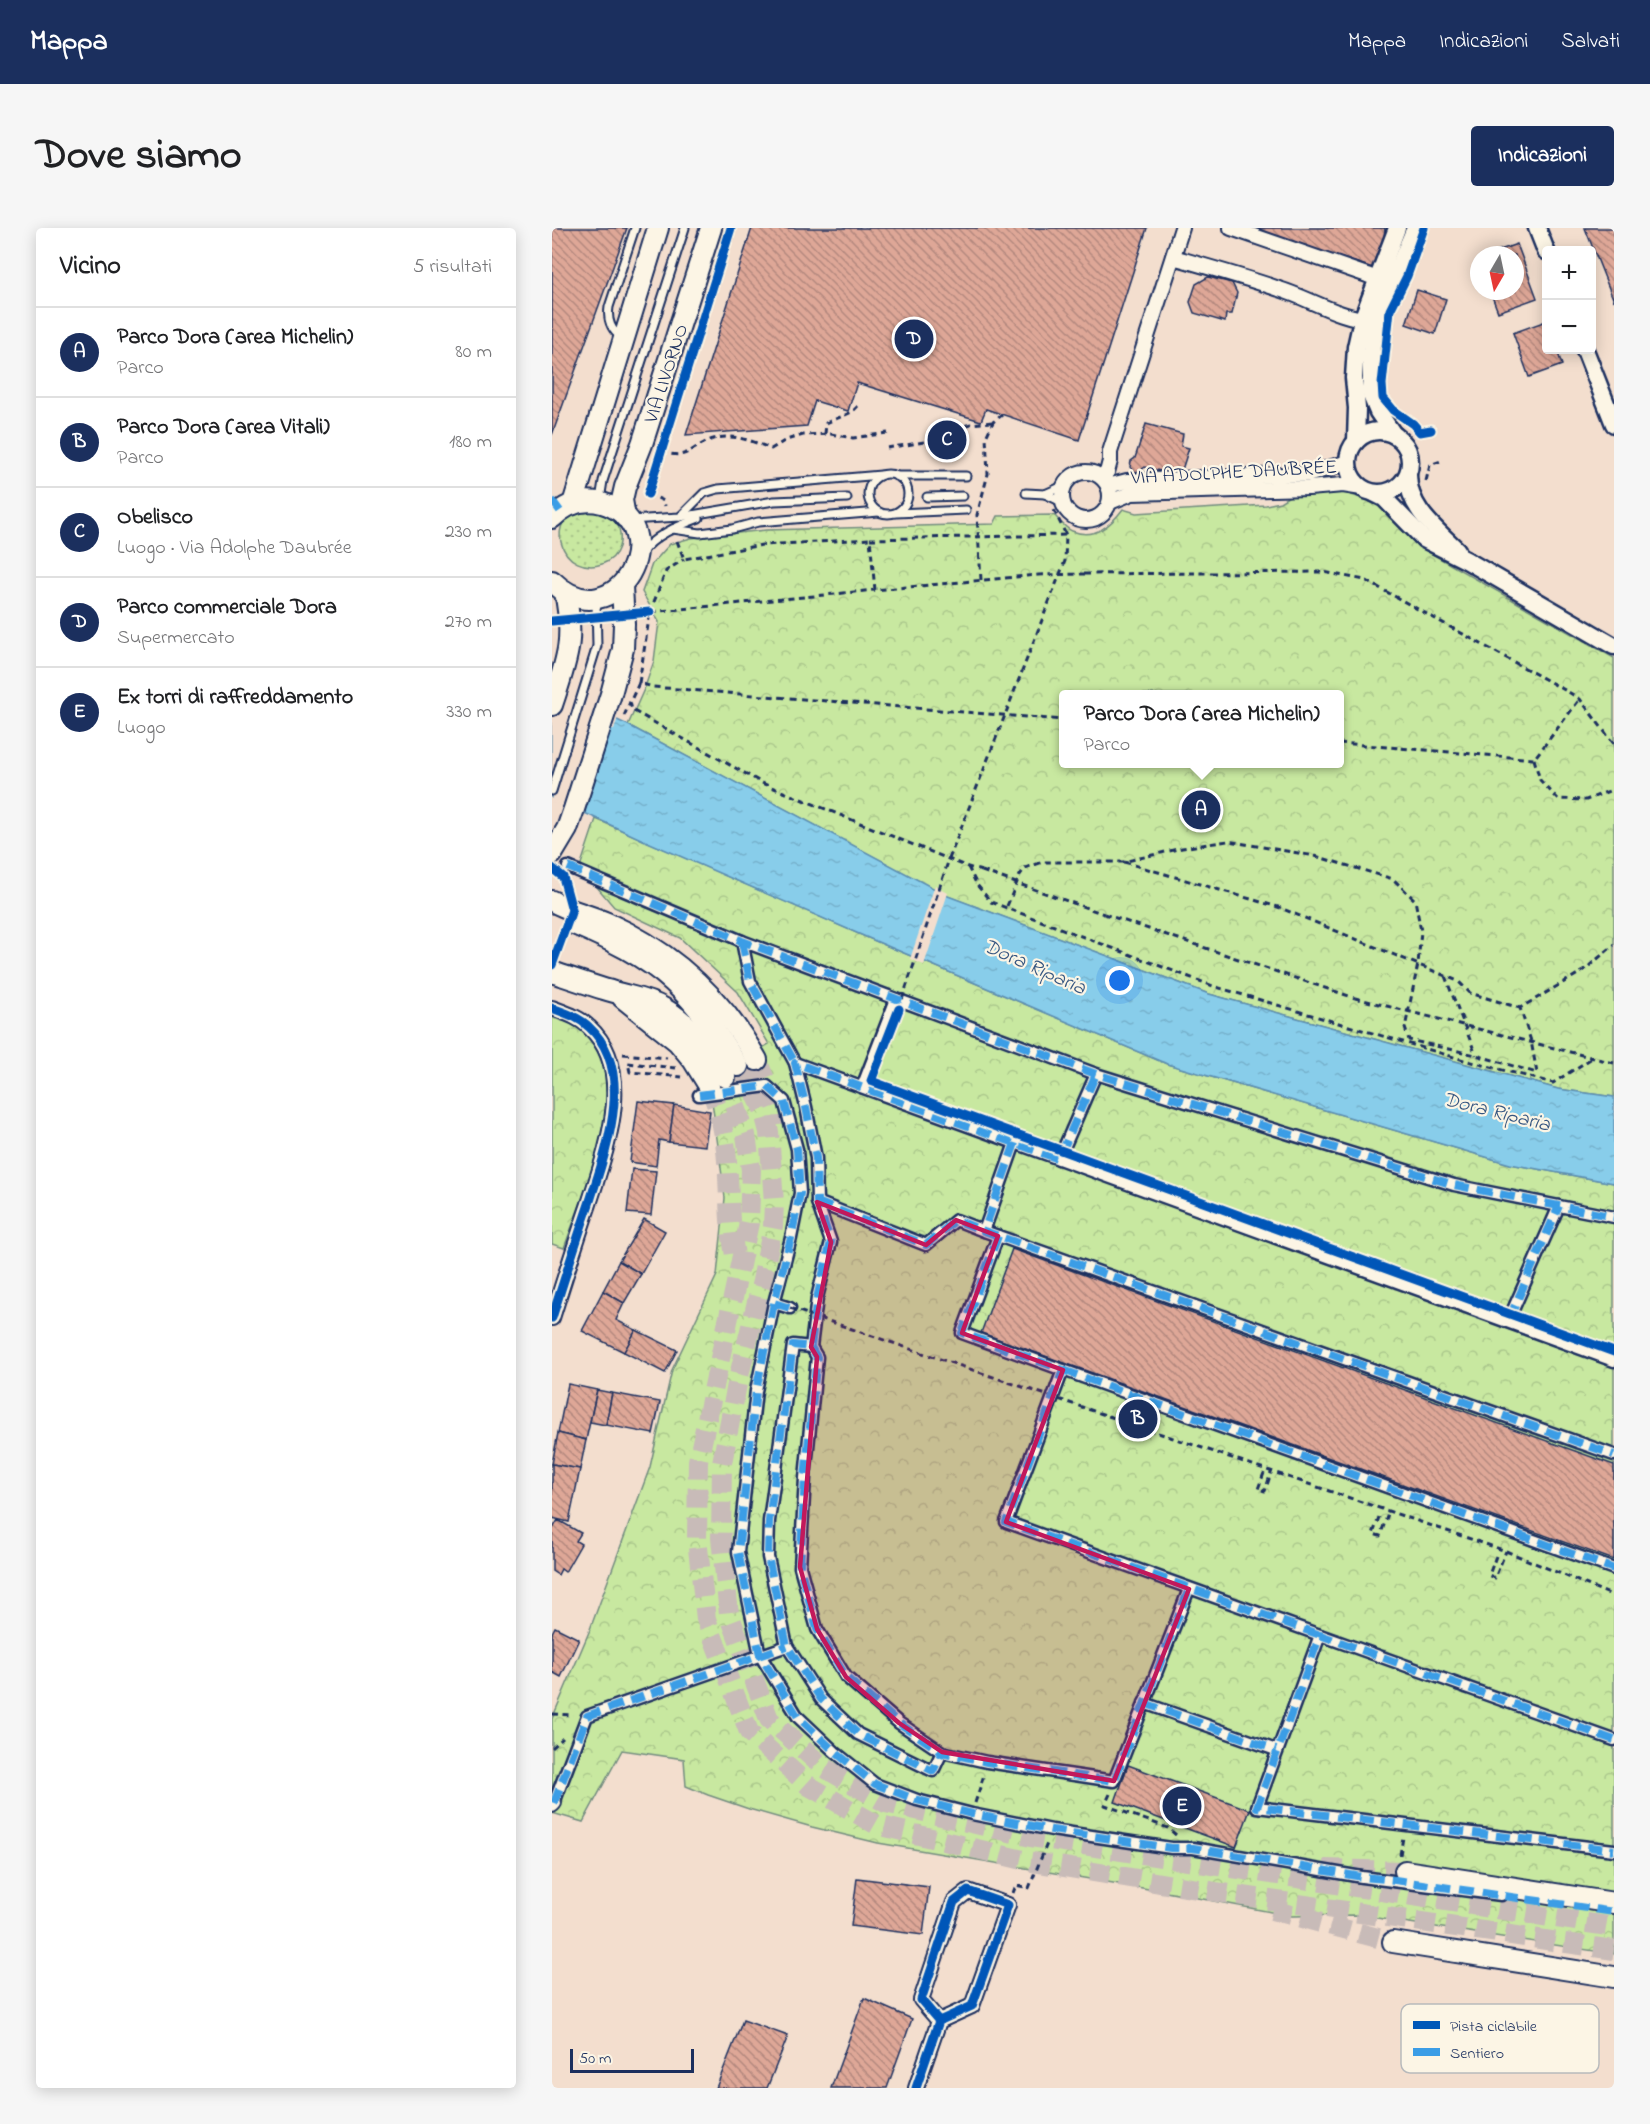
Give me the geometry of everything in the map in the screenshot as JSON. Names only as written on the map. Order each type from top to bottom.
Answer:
[{"type":"main road","points":[[559,508],[623,339],[658,228]]},
{"type":"main road","name":"VIA LIVORNO","points":[[636,561],[638,552],[636,537],[627,519],[622,500],[711,228]]},
{"type":"main road","points":[[559,508],[580,501],[600,502],[610,506],[627,519]]},
{"type":"main road","points":[[558,586],[584,598],[612,593],[630,576],[636,561]]},
{"type":"main road","points":[[552,705],[571,633],[570,619],[558,586]]},
{"type":"main road","points":[[552,854],[567,828],[611,694],[623,649],[622,586]]},
{"type":"main road","points":[[552,901],[645,942],[688,973],[718,1002],[742,1033],[726,1077]]},
{"type":"main road","points":[[552,916],[606,938],[643,959],[673,981],[699,1010],[726,1077]]},
{"type":"main road","points":[[552,972],[616,993],[640,998],[663,1008],[691,1030],[711,1053],[726,1077]]},
{"type":"main road","points":[[1405,1871],[1614,1903]]},
{"type":"main road","points":[[1393,1942],[1614,1977]]},
{"type":"street","points":[[1106,483],[1110,452],[1182,228]]},
{"type":"street","points":[[1232,228],[1383,284]]},
{"type":"street","points":[[1356,441],[1358,408],[1354,366],[1383,284],[1397,228]]},
{"type":"street","points":[[1383,284],[1415,228]]},
{"type":"street","points":[[1537,228],[1544,246]]},
{"type":"street","points":[[1173,257],[1280,289],[1369,320]]},
{"type":"street","points":[[1369,320],[1371,395],[1377,412],[1393,434],[1404,443],[1409,454],[1408,475],[1411,495],[1420,512],[1466,560]]},
{"type":"street","points":[[1587,354],[1614,424]]},
{"type":"street","points":[[1393,434],[1381,431],[1367,433],[1356,441],[1350,451],[1348,462],[1349,472],[1354,481],[1384,498],[1424,539],[1466,560],[1614,646]]},
{"type":"street","points":[[1062,502],[1063,486],[1068,479],[1083,472],[1110,452]]},
{"type":"street","name":"VIA ADOLPHE DAUBRÉE","points":[[1083,472],[1091,472],[1106,483],[1310,474],[1348,462]]},
{"type":"street","points":[[1368,490],[1388,492],[1398,487],[1408,475]]},
{"type":"street","name":"VIA ADOLPHE DAUBRÉE","points":[[1062,502],[1070,516],[1085,521],[1101,516],[1110,502],[1106,483]]},
{"type":"street","name":"VIA ADOLPHE DAUBRÉE","points":[[1110,502],[1132,494],[1309,488],[1343,484],[1368,490]]},
{"type":"street","points":[[568,867],[898,1004],[1096,1074],[1454,1185],[1614,1216]]},
{"type":"street","points":[[742,941],[750,981],[795,1063],[816,1158],[817,1202],[831,1242],[817,1298],[811,1347],[817,1357],[805,1478],[800,1567],[817,1629],[846,1677],[899,1724],[942,1752],[987,1762],[1114,1781],[1189,1589]]},
{"type":"street","points":[[862,1087],[898,1004]]},
{"type":"street","points":[[552,1008],[570,1015],[589,1027],[602,1044],[611,1064],[616,1090],[608,1145],[552,1318]]},
{"type":"street","points":[[795,1063],[1614,1361]]},
{"type":"street","points":[[1059,1159],[1096,1074]]},
{"type":"street","points":[[726,1077],[767,1086],[784,1101],[797,1149],[800,1193],[756,1391],[738,1552],[760,1655],[798,1717],[835,1752],[875,1784],[917,1800],[972,1814],[1052,1830],[1171,1848],[1193,1848],[1362,1877],[1614,1912]]},
{"type":"street","points":[[984,1231],[1015,1143]]},
{"type":"street","points":[[817,1202],[926,1245],[956,1220],[1614,1455]]},
{"type":"street","points":[[1508,1321],[1559,1206]]},
{"type":"street","points":[[998,1236],[963,1333],[1614,1569]]},
{"type":"street","points":[[774,1303],[790,1308]]},
{"type":"street","points":[[811,1347],[793,1345],[770,1521],[768,1557],[787,1646],[821,1699],[858,1734],[933,1771],[942,1752]]},
{"type":"street","points":[[1063,1370],[1006,1522],[1614,1740]]},
{"type":"street","points":[[1320,1635],[1257,1807],[1614,1850]]},
{"type":"street","points":[[553,1804],[587,1716],[787,1646]]},
{"type":"street","points":[[1144,1703],[1276,1750]]},
{"type":"street","points":[[916,2088],[939,2021],[972,2006],[1008,1905],[968,1891],[954,1902],[921,2000],[939,2021]]},
{"type":"lane","points":[[623,339],[613,332],[607,317],[635,228]]},
{"type":"lane","name":"VIA LIVORNO","points":[[600,502],[603,481],[684,228]]},
{"type":"lane","points":[[879,512],[870,503],[868,490],[875,478],[881,475]]},
{"type":"lane","points":[[680,517],[704,493],[718,489],[881,475],[966,476]]},
{"type":"lane","points":[[896,476],[906,485],[908,498],[896,513]]},
{"type":"lane","points":[[1045,494],[1063,486]]},
{"type":"lane","points":[[1026,493],[1045,494],[1062,502]]},
{"type":"lane","points":[[927,496],[963,496]]},
{"type":"lane","points":[[627,519],[668,519],[774,501],[847,498]]},
{"type":"lane","points":[[673,529],[700,533],[732,529],[758,522],[879,512],[885,514],[966,510]]},
{"type":"lane","points":[[636,561],[647,544],[673,529],[710,513]]},
{"type":"lane","points":[[552,791],[597,646],[596,597]]},
{"type":"path","points":[[825,434],[826,423],[852,412],[858,405]]},
{"type":"path","points":[[1393,410],[1420,432],[1431,430]]},
{"type":"path","points":[[981,580],[977,514],[988,474],[986,437],[993,422],[1002,415]]},
{"type":"path","points":[[887,448],[944,439],[952,429],[993,422]]},
{"type":"path","points":[[661,452],[682,455],[694,451],[707,441],[728,438],[742,438],[771,448],[803,435],[825,434],[854,438],[888,433]]},
{"type":"path","points":[[658,463],[665,442]]},
{"type":"path","points":[[1425,484],[1430,465],[1441,461]]},
{"type":"path","points":[[651,484],[648,494],[664,501],[668,519]]},
{"type":"path","points":[[898,1004],[949,859],[1065,561],[1066,535],[1053,509],[1045,505],[1045,494]]},
{"type":"path","points":[[673,529],[684,559]]},
{"type":"path","points":[[624,716],[639,682],[650,612],[666,571],[684,559],[762,545],[870,539],[1066,535]]},
{"type":"path","points":[[870,539],[875,590]]},
{"type":"path","points":[[624,614],[1038,575],[1323,572],[1365,580],[1580,699],[1614,744]]},
{"type":"path","points":[[639,682],[653,687],[1059,720]]},
{"type":"path","points":[[1534,759],[1580,699]]},
{"type":"path","points":[[630,702],[632,710],[764,784],[968,867],[1355,998],[1614,1063]]},
{"type":"path","points":[[1344,743],[1534,759]]},
{"type":"path","points":[[1534,759],[1540,780],[1558,799],[1586,800],[1614,789]]},
{"type":"path","points":[[1007,906],[1025,868],[1043,862],[1123,862],[1182,848],[1228,841],[1315,856],[1393,879],[1415,900],[1421,931],[1418,964],[1405,1028],[1409,1040],[1476,1055],[1537,1073],[1532,1041],[1520,1008]]},
{"type":"path","points":[[1123,862],[1278,907],[1458,981],[1470,993],[1520,1008],[1583,971],[1614,945]]},
{"type":"path","points":[[968,867],[977,885],[991,902],[1007,906],[1213,986],[1475,1063],[1553,1083],[1592,1058]]},
{"type":"path","points":[[1445,976],[1476,1055]]},
{"type":"path","points":[[619,1047],[622,1054],[678,1059]]},
{"type":"path","points":[[681,1068],[627,1063],[630,1072],[688,1077],[726,1077]]},
{"type":"path","points":[[790,1308],[1506,1551],[1614,1596]]},
{"type":"path","points":[[1264,1473],[1258,1489],[1265,1491],[1272,1470]]},
{"type":"path","points":[[1379,1517],[1373,1534],[1380,1536],[1389,1511]]},
{"type":"path","points":[[1496,1556],[1489,1575],[1495,1578],[1506,1551]]},
{"type":"path","points":[[552,1714],[587,1716]]},
{"type":"path","points":[[972,1814],[987,1762]]},
{"type":"path","points":[[1114,1781],[1105,1805],[1168,1828]]},
{"type":"path","points":[[1008,1905],[1016,1885],[1029,1888],[1052,1830]]},
{"type":"highlighted area","points":[[817,1202],[926,1245],[956,1220],[998,1236],[962,1333],[1063,1370],[1006,1522],[1189,1589],[1114,1781],[942,1752],[899,1723],[846,1677],[817,1629],[800,1567],[817,1357],[811,1347],[831,1242]]},
{"type":"green space","points":[[1339,491],[1380,504],[1416,532],[1425,550],[1614,658],[1614,1097],[1558,1089],[1209,994],[947,896],[628,725],[654,661],[659,622],[642,592],[652,564],[670,544],[691,538],[766,530],[994,524],[998,516],[1054,515],[1070,530],[1088,534],[1108,525],[1123,509],[1136,513],[1266,505],[1280,502],[1291,495]]},
{"type":"green space","points":[[577,507],[613,514],[620,532],[619,547],[612,558],[602,564],[590,566],[578,563],[567,555],[561,542],[561,527]]},
{"type":"green space","points":[[596,819],[866,937],[1167,1064],[1510,1164],[1614,1183],[1614,1954],[1357,1915],[1292,1916],[878,1843],[812,1827],[708,1795],[686,1786],[684,1759],[622,1750],[583,1822],[552,1813],[552,1719],[589,1632],[650,1467],[672,1370],[717,1275],[725,1198],[709,1079],[769,1044],[738,992],[680,938],[614,907],[580,867]]},
{"type":"green space","points":[[552,1014],[568,1019],[587,1031],[603,1063],[609,1089],[604,1140],[564,1248],[552,1244]]},
{"type":"water","name":"Dora Riparia","points":[[552,690],[628,725],[948,896],[1209,994],[1558,1089],[1614,1097],[1614,1183],[1510,1164],[1167,1064],[866,937],[552,798]]},
{"type":"pier","points":[[552,687],[618,717],[614,730],[610,730],[583,815],[552,801]]},
{"type":"pier","points":[[935,885],[948,893],[924,965],[910,959]]},
{"type":"building","points":[[552,228],[627,228],[552,435]]},
{"type":"building","points":[[752,228],[1147,228],[1079,440],[986,409],[981,421],[857,383],[848,411],[815,401],[807,426],[686,435]]},
{"type":"building","points":[[1248,228],[1385,228],[1383,251],[1379,263],[1373,268]]},
{"type":"building","points":[[1585,228],[1614,228],[1614,301],[1596,256],[1596,246],[1592,246]]},
{"type":"building","points":[[1524,263],[1537,298],[1498,312],[1493,300],[1524,300]]},
{"type":"building","points":[[1208,277],[1232,283],[1237,293],[1232,314],[1226,314],[1225,322],[1194,313],[1190,302],[1196,284]]},
{"type":"building","points":[[1417,290],[1446,299],[1435,334],[1406,324]]},
{"type":"building","points":[[1542,322],[1542,354],[1558,354],[1562,365],[1529,377],[1513,333]]},
{"type":"building","points":[[1146,424],[1183,434],[1181,446],[1189,448],[1180,476],[1145,467],[1135,472],[1130,467]]},
{"type":"building","points":[[638,1101],[674,1105],[669,1142],[659,1140],[656,1166],[630,1162]]},
{"type":"building","points":[[674,1105],[710,1111],[705,1146],[669,1142]]},
{"type":"building","points":[[632,1169],[656,1171],[651,1215],[627,1213]]},
{"type":"building","points":[[644,1219],[665,1231],[641,1274],[619,1261]]},
{"type":"building","points":[[1012,1249],[1614,1465],[1614,1560],[981,1333]]},
{"type":"building","points":[[619,1261],[641,1274],[624,1303],[603,1291]]},
{"type":"building","points":[[603,1291],[624,1303],[616,1320],[636,1330],[624,1352],[582,1331]]},
{"type":"building","points":[[636,1330],[677,1350],[665,1373],[624,1352]]},
{"type":"building","points":[[568,1384],[597,1390],[586,1440],[558,1433]]},
{"type":"building","points":[[597,1390],[612,1393],[606,1425],[590,1422]]},
{"type":"building","points":[[612,1393],[660,1402],[653,1434],[606,1425]]},
{"type":"building","points":[[558,1433],[586,1440],[580,1469],[552,1464]]},
{"type":"building","points":[[552,1464],[580,1469],[569,1522],[552,1518]]},
{"type":"building","points":[[558,1520],[581,1533],[576,1541],[581,1544],[565,1572],[561,1569],[558,1575],[552,1571],[552,1530]]},
{"type":"building","points":[[555,1627],[579,1639],[561,1677],[552,1672],[552,1633]]},
{"type":"building","points":[[1128,1765],[1250,1810],[1236,1847],[1115,1802]]},
{"type":"building","points":[[857,1878],[929,1887],[923,1935],[851,1926]]},
{"type":"building","points":[[864,1998],[912,2019],[887,2088],[831,2088]]},
{"type":"building","points":[[743,2020],[788,2036],[767,2088],[716,2088]]},
{"type":"tunnel","points":[[757,1060],[776,1106],[779,1125]]},
{"type":"tunnel","points":[[738,1066],[753,1088],[763,1109],[769,1132],[774,1203],[773,1226],[737,1384],[722,1463],[721,1538],[729,1614],[769,1719],[823,1767],[886,1803],[1031,1837],[1614,1927]]},
{"type":"tunnel","points":[[725,1077],[746,1135],[751,1170],[749,1223],[698,1461],[697,1539],[706,1619],[749,1732],[809,1786],[877,1825],[1027,1861],[1216,1892],[1614,1950]]},
{"type":"tunnel","points":[[709,1086],[716,1103],[724,1136],[730,1225],[736,1262]]},
{"type":"tunnel","points":[[1324,1869],[1405,1871]]},
{"type":"tunnel","points":[[1272,1910],[1393,1942]]},
{"type":"marked path","points":[[552,500],[560,511]]},
{"type":"marked path","points":[[568,867],[742,941],[1096,1074],[1454,1185],[1614,1217]]},
{"type":"marked path","points":[[742,941],[750,981],[795,1063]]},
{"type":"marked path","points":[[1056,1158],[795,1063],[816,1158],[817,1202],[831,1242],[817,1298],[811,1347],[793,1345],[769,1521],[768,1557],[787,1646],[821,1699],[858,1734],[933,1771],[942,1752],[987,1762],[1114,1781],[1189,1589]]},
{"type":"marked path","points":[[1061,1154],[1096,1074]]},
{"type":"marked path","points":[[699,1095],[767,1086],[784,1101],[797,1149],[800,1193],[774,1303],[790,1308]]},
{"type":"marked path","points":[[1015,1143],[984,1231],[1614,1455]]},
{"type":"marked path","points":[[817,1202],[926,1245],[956,1220],[984,1231]]},
{"type":"marked path","points":[[1509,1319],[1559,1206]]},
{"type":"marked path","points":[[998,1236],[962,1333],[1063,1370],[1006,1522],[1320,1635]]},
{"type":"marked path","points":[[774,1303],[756,1391],[738,1552],[760,1655],[798,1717],[835,1752],[875,1784],[917,1800],[1052,1830],[1171,1848],[1193,1848],[1362,1877],[1614,1912]]},
{"type":"marked path","points":[[811,1347],[817,1357],[805,1478],[800,1567],[817,1629],[846,1677],[899,1723],[942,1752]]},
{"type":"marked path","points":[[1063,1370],[1614,1569]]},
{"type":"marked path","points":[[1614,1740],[1320,1635],[1257,1807],[1614,1850]]},
{"type":"marked path","points":[[554,1803],[587,1716],[787,1646]]},
{"type":"marked path","points":[[1144,1703],[1276,1750]]},
{"type":"cycle path","points":[[648,494],[731,228]]},
{"type":"cycle path","points":[[1424,228],[1407,276],[1390,310],[1382,384],[1383,398],[1393,410],[1420,432],[1431,430]]},
{"type":"cycle path","points":[[552,621],[650,612]]},
{"type":"cycle path","points":[[552,868],[563,877],[572,910],[552,965]]},
{"type":"cycle path","points":[[552,1008],[585,1024],[603,1045],[612,1066],[614,1089],[613,1113],[603,1161],[552,1318]]},
{"type":"cycle path","points":[[899,1009],[871,1081],[1614,1352]]},
{"type":"cycle path","points":[[916,2088],[939,2021],[972,2006],[1008,1905],[968,1891],[954,1902],[921,2000],[939,2021]]},
{"type":"place","name":"Parco commerciale Dora","points":[[914,339]]},
{"type":"place","name":"Obelisco","points":[[947,440]]},
{"type":"place","name":"Parco Dora (area Michelin)","points":[[1201,810]]},
{"type":"place","name":"Parco Dora (area Vitali)","points":[[1138,1419]]},
{"type":"place","name":"Ex torri di raffreddamento","points":[[1182,1806]]}]
